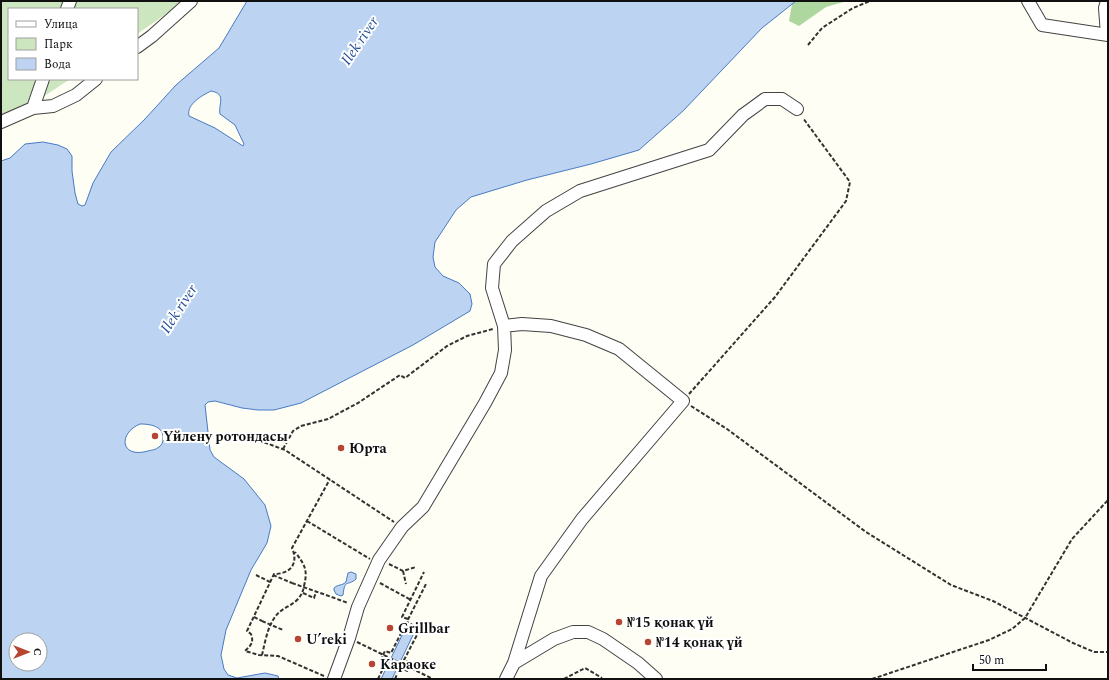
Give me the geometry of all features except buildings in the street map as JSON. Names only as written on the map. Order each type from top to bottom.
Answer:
[{"type":"lane","points":[[138,46],[152,36],[190,1]]},
{"type":"lane","points":[[1028,1],[1042,26],[1108,35],[1105,8],[1107,1]]},
{"type":"lane","points":[[33,108],[43,80]]},
{"type":"lane","points":[[1,122],[33,108],[53,106],[76,95],[95,80]]},
{"type":"lane","points":[[334,679],[349,638],[358,607],[378,561],[402,527],[423,507],[486,403],[501,373],[505,350],[504,326],[492,288],[494,264],[512,241],[546,211],[580,191],[709,150],[743,116],[765,100],[782,99],[796,109]]},
{"type":"lane","points":[[504,326],[522,324],[551,326],[586,335],[619,349],[683,400],[582,519],[541,576],[514,663],[506,679]]},
{"type":"lane","points":[[514,663],[554,639],[573,632],[588,632],[603,639],[638,663],[656,679]]},
{"type":"path","points":[[808,45],[822,28],[853,8],[870,1]]},
{"type":"path","points":[[796,109],[850,182],[846,201],[775,297],[683,400],[727,429],[866,532],[951,586],[993,601],[1094,652],[1108,652]]},
{"type":"path","points":[[283,449],[293,431],[301,426],[328,419],[358,403],[400,375],[405,378],[447,346],[467,336],[504,326]]},
{"type":"path","points":[[223,435],[254,439],[283,449],[402,527]]},
{"type":"path","points":[[330,479],[292,548],[294,554],[292,568],[284,573],[274,574],[270,582],[247,631],[251,634],[252,642],[250,647],[245,651],[262,655],[278,656],[330,679]]},
{"type":"path","points":[[872,679],[989,640],[1012,629],[1025,618],[1072,539],[1108,500]]},
{"type":"path","points":[[307,521],[378,561],[403,571],[416,566]]},
{"type":"path","points":[[262,655],[268,630],[273,619],[282,609],[296,601],[302,593],[306,579],[306,570],[303,563],[292,548]]},
{"type":"path","points":[[403,571],[406,584]]},
{"type":"path","points":[[395,679],[400,667],[407,671],[410,663],[404,660],[420,629],[402,617],[424,572]]},
{"type":"path","points":[[256,575],[270,582]]},
{"type":"path","points":[[274,575],[358,607]]},
{"type":"path","points":[[371,578],[411,600]]},
{"type":"path","points":[[383,655],[386,651],[391,653],[426,584]]},
{"type":"path","points":[[302,593],[314,598],[316,592]]},
{"type":"path","points":[[254,617],[283,630]]},
{"type":"path","points":[[349,638],[433,679]]},
{"type":"path","points":[[378,679],[387,660],[382,658],[383,655]]},
{"type":"path","points":[[564,679],[585,668],[602,678],[605,675]]},
{"type":"green space","points":[[1,1],[185,1],[138,33],[138,8],[8,8],[8,80],[68,80],[31,105],[1,114]]},
{"type":"green space","points":[[796,1],[847,1],[826,7],[799,26],[789,21],[792,4]]},
{"type":"water","name":"Ilek river","points":[[247,1],[796,1],[762,28],[683,111],[639,150],[527,180],[471,197],[456,210],[435,242],[433,257],[435,267],[443,276],[459,283],[470,294],[472,304],[470,311],[413,345],[301,403],[274,410],[242,408],[215,401],[208,402],[205,405],[210,450],[214,457],[244,479],[265,505],[271,526],[267,543],[251,570],[226,630],[221,655],[224,669],[228,675],[237,678],[265,673],[278,676],[279,679],[1,679],[1,161],[10,158],[25,144],[43,142],[58,145],[67,149],[72,156],[72,171],[78,204],[82,206],[85,205],[93,183],[111,152],[145,119],[176,85],[219,48]],"holes":[[[211,91],[219,94],[221,100],[220,114],[235,125],[244,144],[243,146],[215,128],[189,116],[190,108],[196,100]],[[140,424],[156,427],[161,431],[163,440],[162,444],[158,448],[139,453],[127,448],[125,439],[128,433]]]},
{"type":"water","points":[[351,572],[356,574],[356,579],[345,586],[343,595],[341,596],[336,594],[334,588],[346,582],[348,573]]},
{"type":"water","points":[[405,629],[414,633],[392,679],[381,679]]},
{"type":"pier","points":[[210,433],[210,438],[163,440],[163,434]]},
{"type":"place","name":"Үйлену ротондaсы","points":[[155,436]]},
{"type":"place","name":"Юрта","points":[[341,448]]},
{"type":"place","name":"№15 қонақ үй","points":[[619,622]]},
{"type":"place","name":"Grillbar","points":[[390,628]]},
{"type":"place","name":"U’reki","points":[[298,639]]},
{"type":"place","name":"№14 қонақ үй","points":[[648,642]]},
{"type":"place","name":"Караоке","points":[[372,664]]}]
